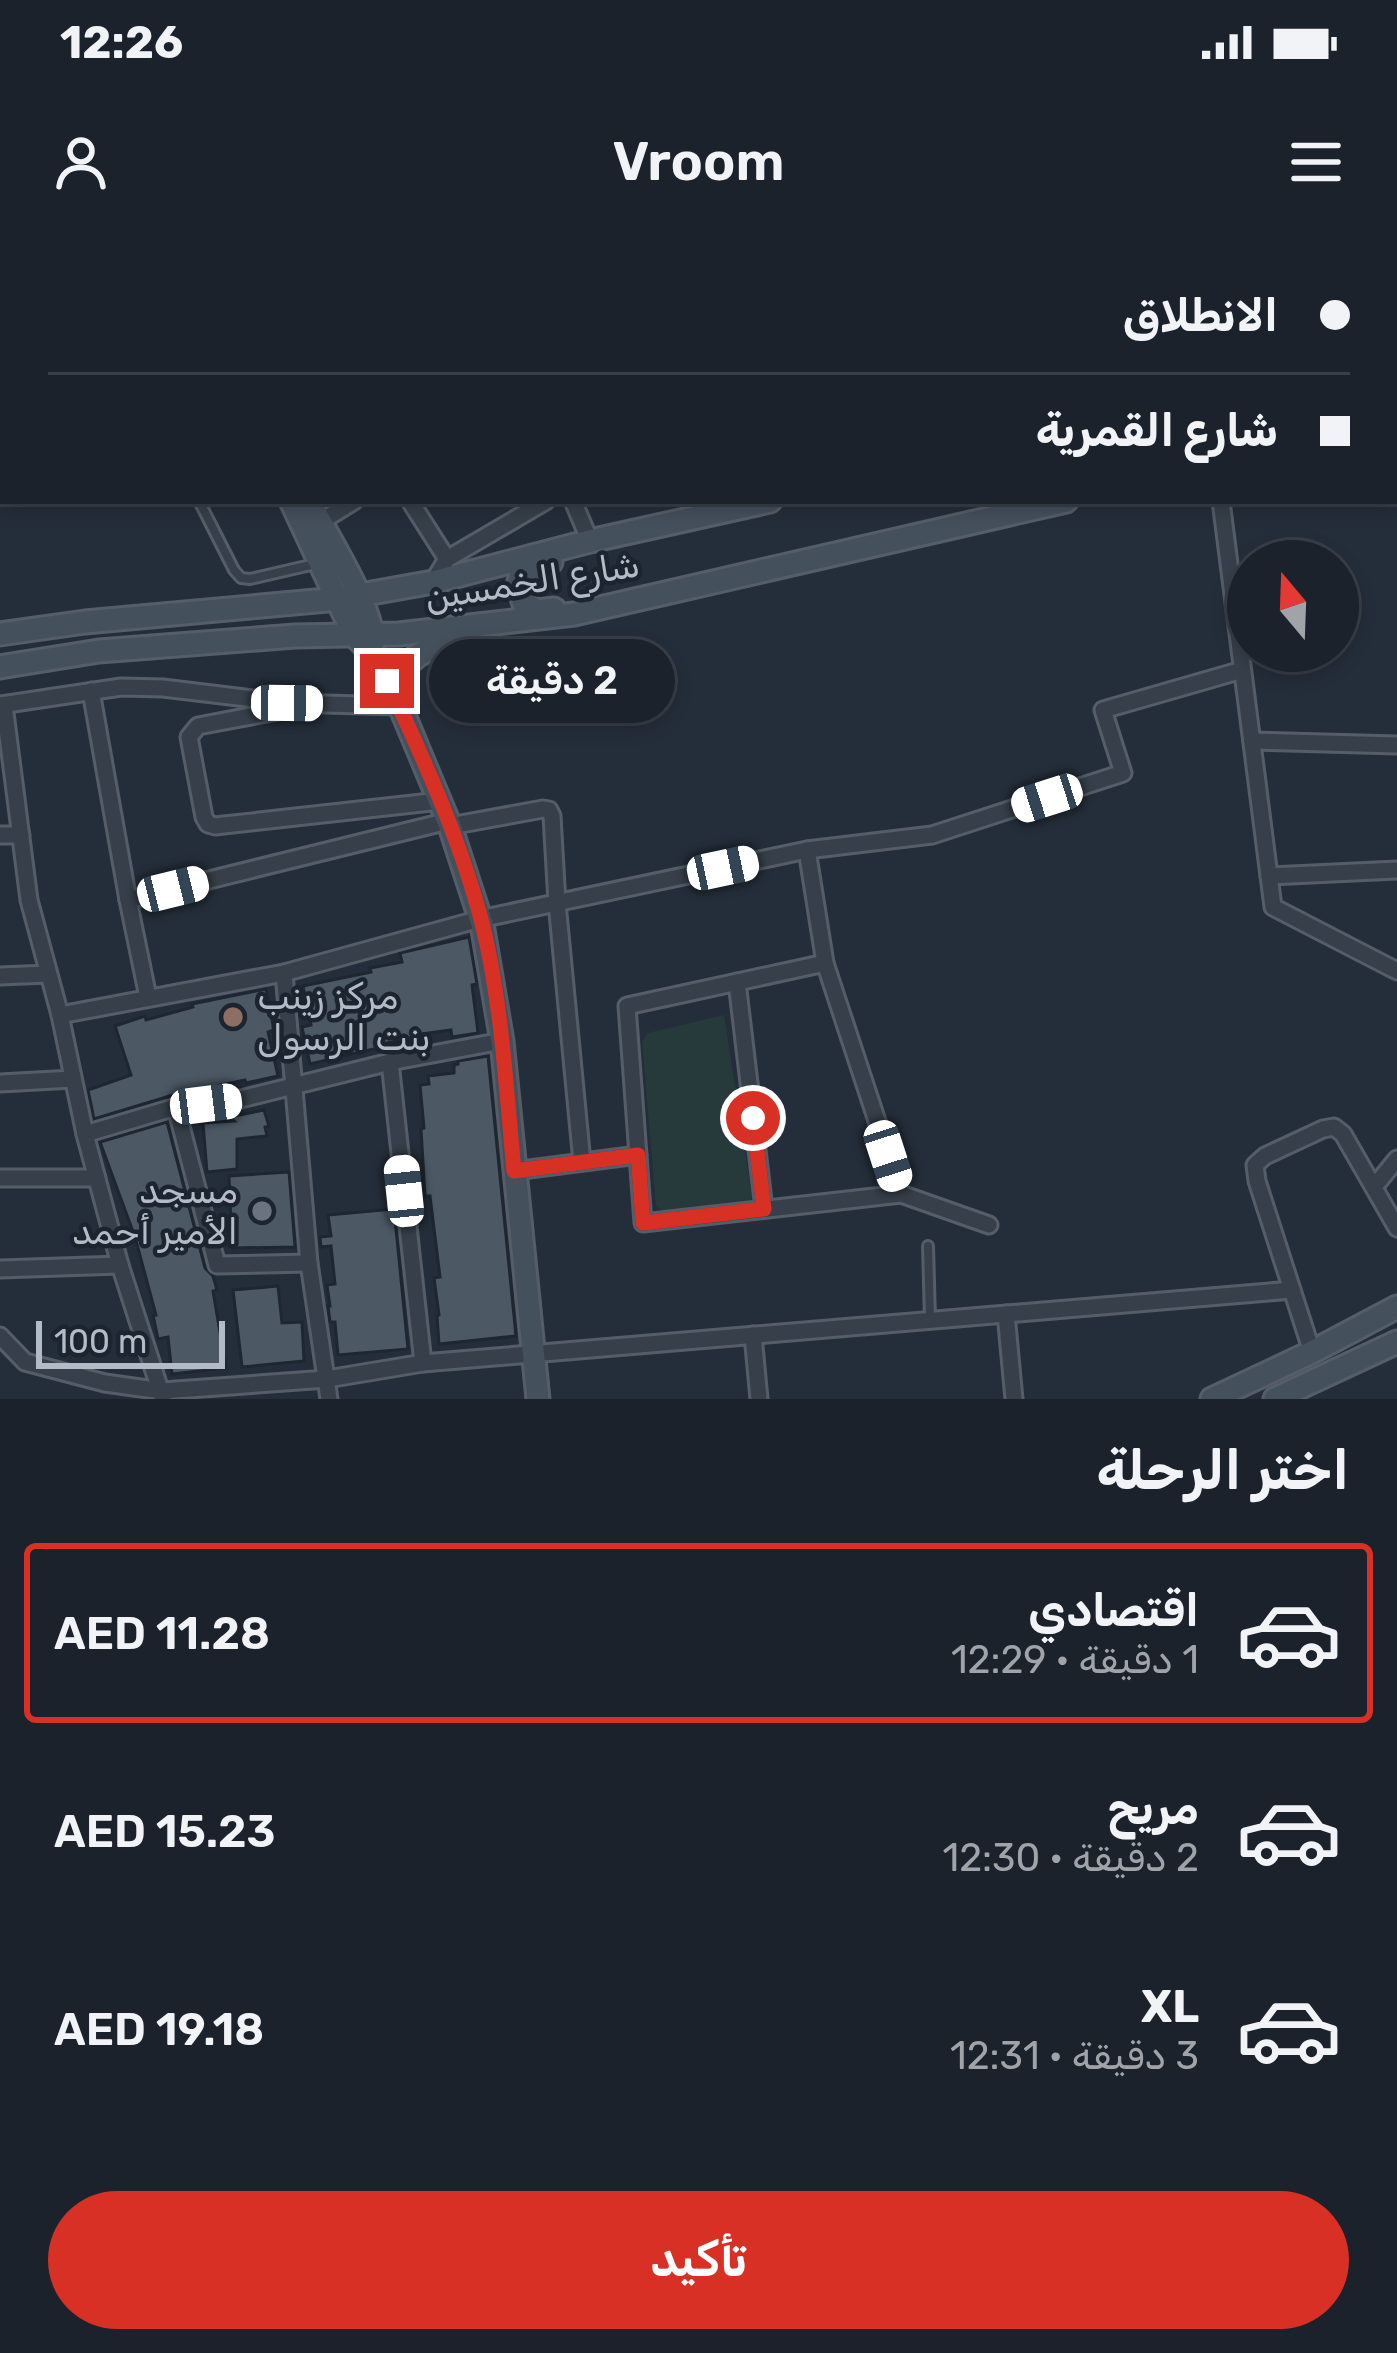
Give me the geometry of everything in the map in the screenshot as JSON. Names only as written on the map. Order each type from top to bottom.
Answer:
[{"type":"street","points":[[293,504],[322,563],[348,597]]},
{"type":"street","points":[[311,504],[446,816],[480,919],[502,1041],[538,1399]]},
{"type":"street","points":[[320,522],[349,504]]},
{"type":"street","points":[[412,504],[447,560]]},
{"type":"street","points":[[575,504],[598,539],[520,577],[520,596],[524,604],[539,610],[623,603]]},
{"type":"street","name":"شارع الخمسين","points":[[0,634],[348,597],[433,582],[598,539],[680,511],[743,504]]},
{"type":"street","name":"شارع الخمسين","points":[[0,668],[99,651],[296,636],[367,641],[530,620],[1053,504]]},
{"type":"street","points":[[1221,504],[1227,547]]},
{"type":"street","points":[[433,582],[447,560],[522,507]]},
{"type":"street","points":[[396,699],[399,674],[409,660],[426,650],[530,620]]},
{"type":"street","points":[[60,1015],[284,973],[480,919],[807,850],[932,835],[1123,772],[1103,710],[1236,672]]},
{"type":"street","points":[[1243,672],[1273,907],[1397,970]]},
{"type":"street","points":[[162,1395],[120,1265],[29,900],[2,705],[121,687],[287,703],[396,699]]},
{"type":"street","points":[[91,691],[148,997]]},
{"type":"street","points":[[314,704],[191,731],[208,824],[549,810],[582,1162]]},
{"type":"street","points":[[1252,741],[1397,745]]},
{"type":"street","points":[[128,900],[446,816]]},
{"type":"street","points":[[0,835],[21,835]]},
{"type":"street","points":[[807,850],[825,963],[901,1194]]},
{"type":"street","points":[[1269,876],[1397,870]]},
{"type":"street","points":[[825,963],[627,1006],[643,1223],[901,1194],[989,1225]]},
{"type":"street","points":[[284,973],[309,1263],[328,1399]]},
{"type":"street","points":[[0,976],[48,974]]},
{"type":"street","points":[[737,982],[764,1209]]},
{"type":"street","points":[[86,1134],[176,1108],[237,1100],[390,1062],[502,1041]]},
{"type":"street","points":[[390,1062],[423,1364]]},
{"type":"street","points":[[0,1083],[73,1079]]},
{"type":"street","points":[[176,1108],[217,1265],[309,1263]]},
{"type":"street","points":[[1312,1352],[1257,1181],[1256,1165],[1265,1156],[1334,1127],[1343,1134],[1397,1228]]},
{"type":"street","points":[[514,1171],[638,1155]]},
{"type":"street","points":[[1374,1187],[1397,1159]]},
{"type":"street","points":[[0,1178],[97,1178]]},
{"type":"street","points":[[0,1269],[120,1265]]},
{"type":"street","points":[[0,1336],[25,1362],[162,1395],[423,1364],[1292,1290]]},
{"type":"street","points":[[1211,1399],[1397,1307]]},
{"type":"street","points":[[1006,1314],[1014,1399]]},
{"type":"street","points":[[753,1335],[759,1399]]},
{"type":"street","points":[[1275,1399],[1397,1343]]},
{"type":"lane","points":[[200,504],[241,578],[322,563]]},
{"type":"lane","points":[[928,1246],[930,1320]]},
{"type":"green space","points":[[724,1015],[752,1198],[742,1208],[663,1211],[656,1206],[642,1042],[648,1033]]},
{"type":"building","points":[[469,937],[478,1033],[452,1037],[451,1030],[414,1035],[310,1064],[302,1027],[311,1025],[303,986],[371,972],[370,968],[402,962],[400,953]]},
{"type":"building","points":[[266,989],[274,1030],[268,1032],[278,1076],[173,1095],[94,1119],[88,1090],[131,1075],[115,1026]]},
{"type":"building","points":[[488,1056],[516,1336],[439,1344],[434,1278],[440,1277],[430,1196],[425,1196],[420,1085],[429,1084],[428,1076],[454,1073],[458,1061]]},
{"type":"building","points":[[264,1110],[267,1136],[237,1139],[237,1169],[207,1172],[203,1123],[234,1121],[229,1117]]},
{"type":"building","points":[[167,1122],[205,1268],[217,1290],[213,1291],[226,1368],[172,1374],[168,1337],[158,1339],[135,1237],[100,1142]]},
{"type":"building","name":"مسجد الأمير أحمد","points":[[289,1172],[295,1247],[232,1248],[229,1176]]},
{"type":"building","points":[[394,1209],[408,1349],[338,1355],[335,1322],[330,1322],[328,1306],[327,1285],[335,1284],[331,1246],[321,1247],[320,1237],[331,1236],[328,1215]]},
{"type":"building","points":[[278,1286],[282,1323],[302,1322],[304,1361],[242,1367],[233,1290]]},
{"type":"place","name":"مركز زينب بنت الرسول","points":[[233,1017]]},
{"type":"place","name":"مسجد الأمير أحمد","points":[[262,1211]]},
{"type":"route","points":[[387,681],[450,826],[482,924],[502,1041],[514,1171],[638,1155],[643,1223],[764,1209],[753,1118]]}]
